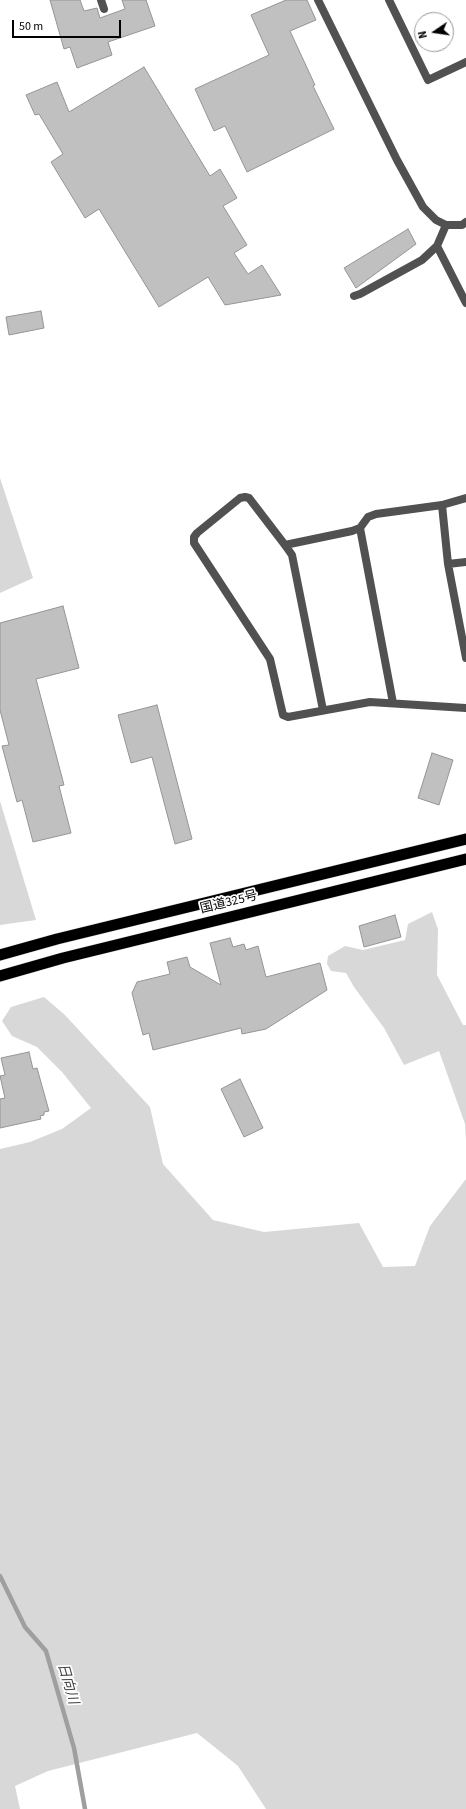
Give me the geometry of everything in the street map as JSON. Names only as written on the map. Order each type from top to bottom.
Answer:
[{"type":"highway","name":"国道325号","points":[[0,955],[57,939],[466,839]]},
{"type":"highway","name":"国道325号","points":[[0,976],[70,956],[466,859]]},
{"type":"street","points":[[101,0],[104,9]]},
{"type":"street","points":[[318,0],[397,160],[423,207],[436,220],[446,225],[462,225],[466,222]]},
{"type":"street","points":[[389,0],[428,80],[466,62]]},
{"type":"street","points":[[354,296],[422,260],[437,246],[446,225]]},
{"type":"street","points":[[437,246],[466,303]]},
{"type":"street","points":[[323,710],[293,560],[285,545],[249,498],[240,498],[194,537],[194,543],[270,659],[283,715],[288,717],[370,702],[466,708]]},
{"type":"street","points":[[285,545],[352,531],[360,528],[368,517],[376,514],[442,505],[466,498]]},
{"type":"street","points":[[442,505],[448,564],[466,658]]},
{"type":"street","points":[[360,528],[393,703]]},
{"type":"street","points":[[448,564],[466,562]]},
{"type":"shaded area","points":[[0,478],[33,578],[0,593]]},
{"type":"shaded area","points":[[0,801],[36,920],[0,925]]},
{"type":"shaded area","points":[[432,912],[438,929],[437,975],[463,1025],[466,1025],[466,1141],[465,1124],[439,1051],[404,1065],[384,1028],[354,987],[346,973],[331,971],[327,964],[328,956],[345,946],[363,950],[405,940],[408,924]]},
{"type":"shaded area","points":[[44,997],[65,1015],[150,1107],[163,1164],[213,1220],[264,1232],[359,1223],[383,1267],[415,1266],[430,1226],[466,1179],[466,1809],[266,1809],[238,1766],[197,1733],[48,1771],[15,1786],[20,1809],[0,1809],[0,1149],[30,1142],[62,1129],[91,1108],[62,1072],[37,1047],[12,1036],[2,1021],[11,1007]]},
{"type":"building","points":[[50,0],[80,0],[84,11],[97,8],[100,18],[125,9],[122,0],[146,0],[155,26],[108,42],[112,55],[77,68],[70,47],[64,49]]},
{"type":"building","points":[[286,0],[307,0],[316,20],[290,31],[315,85],[313,86],[334,129],[247,172],[225,126],[214,131],[195,89],[269,55],[251,15]]},
{"type":"building","points":[[144,67],[210,176],[220,169],[237,198],[223,206],[247,245],[234,253],[248,274],[262,265],[281,295],[225,305],[208,277],[159,307],[99,209],[85,218],[51,162],[63,154],[39,114],[35,115],[26,95],[57,82],[69,112]]},
{"type":"building","points":[[408,229],[416,244],[356,288],[344,268]]},
{"type":"building","points":[[41,311],[44,328],[9,335],[6,317]]},
{"type":"building","points":[[63,606],[79,668],[36,679],[64,785],[59,786],[71,833],[33,842],[22,800],[17,802],[2,746],[9,745],[0,710],[0,623]]},
{"type":"building","points":[[157,705],[192,839],[175,844],[152,757],[131,763],[118,715]]},
{"type":"building","points":[[432,753],[453,760],[439,805],[418,798]]},
{"type":"building","points":[[395,915],[401,937],[364,947],[359,926]]},
{"type":"building","points":[[230,938],[233,947],[244,944],[246,950],[258,946],[266,977],[320,963],[327,990],[266,1029],[242,1034],[241,1028],[153,1050],[149,1033],[143,1035],[132,993],[137,982],[170,974],[167,962],[187,957],[190,967],[221,985],[210,943]]},
{"type":"building","points":[[29,1052],[33,1069],[37,1068],[49,1111],[44,1112],[44,1115],[40,1116],[41,1119],[0,1128],[0,1099],[5,1098],[0,1076],[5,1075],[1,1058]]},
{"type":"building","points":[[240,1079],[263,1128],[244,1137],[221,1089]]},
{"type":"waterway","name":"日向川","points":[[0,1576],[25,1627],[46,1651],[74,1748],[85,1809]]}]
